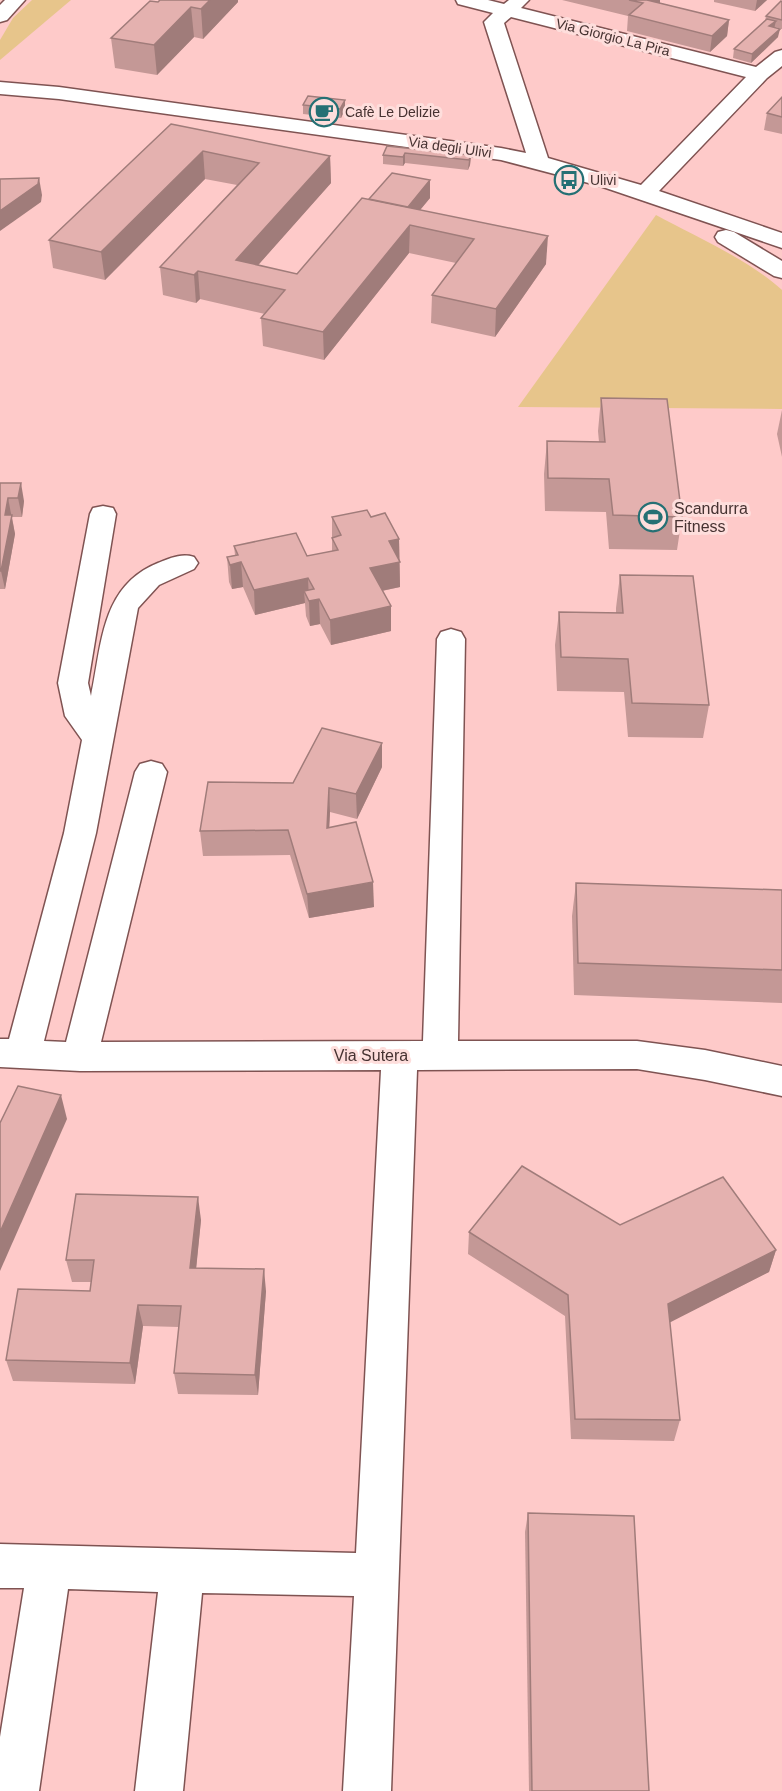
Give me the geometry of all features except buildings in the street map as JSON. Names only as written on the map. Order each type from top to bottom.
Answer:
[{"type":"street","points":[[0,16],[16,0]]},
{"type":"street","name":"Via Giorgio La Pira","points":[[465,0],[514,5],[760,74]]},
{"type":"street","points":[[514,5],[494,22],[539,162]]},
{"type":"street","points":[[645,193],[760,74],[782,56]]},
{"type":"street","points":[[0,77],[59,93]]},
{"type":"street","points":[[0,88],[59,93]]},
{"type":"street","name":"Via degli Ulivi","points":[[59,93],[501,154],[539,162],[645,193],[674,204]]},
{"type":"street","points":[[674,204],[782,242]]},
{"type":"street","points":[[674,204],[782,271]]},
{"type":"street","points":[[97,739],[80,716],[73,683],[103,514]]},
{"type":"street","points":[[12,1053],[80,832],[124,607],[150,576],[184,563]]},
{"type":"street","points":[[440,1055],[451,639]]},
{"type":"street","points":[[80,1057],[151,772]]},
{"type":"street","name":"Via Sutera","points":[[12,1053],[80,1057],[637,1055],[705,1065],[741,1074]]},
{"type":"street","points":[[367,1791],[400,1055]]},
{"type":"street","points":[[741,1074],[782,1081]]},
{"type":"street","points":[[741,1074],[782,1095]]},
{"type":"street","points":[[0,1566],[378,1575]]},
{"type":"street","points":[[15,1791],[49,1567]]},
{"type":"street","points":[[159,1791],[182,1570]]},
{"type":"shaded area","points":[[32,0],[71,0],[0,60],[0,40],[13,18]]},
{"type":"shaded area","points":[[656,215],[739,259],[782,290],[782,409],[518,407]]},
{"type":"place","name":"Cafè Le Delizie","points":[[324,112]]},
{"type":"place","name":"Ulivi","points":[[569,180]]},
{"type":"place","name":"Scandurra Fitness","points":[[653,517]]}]
